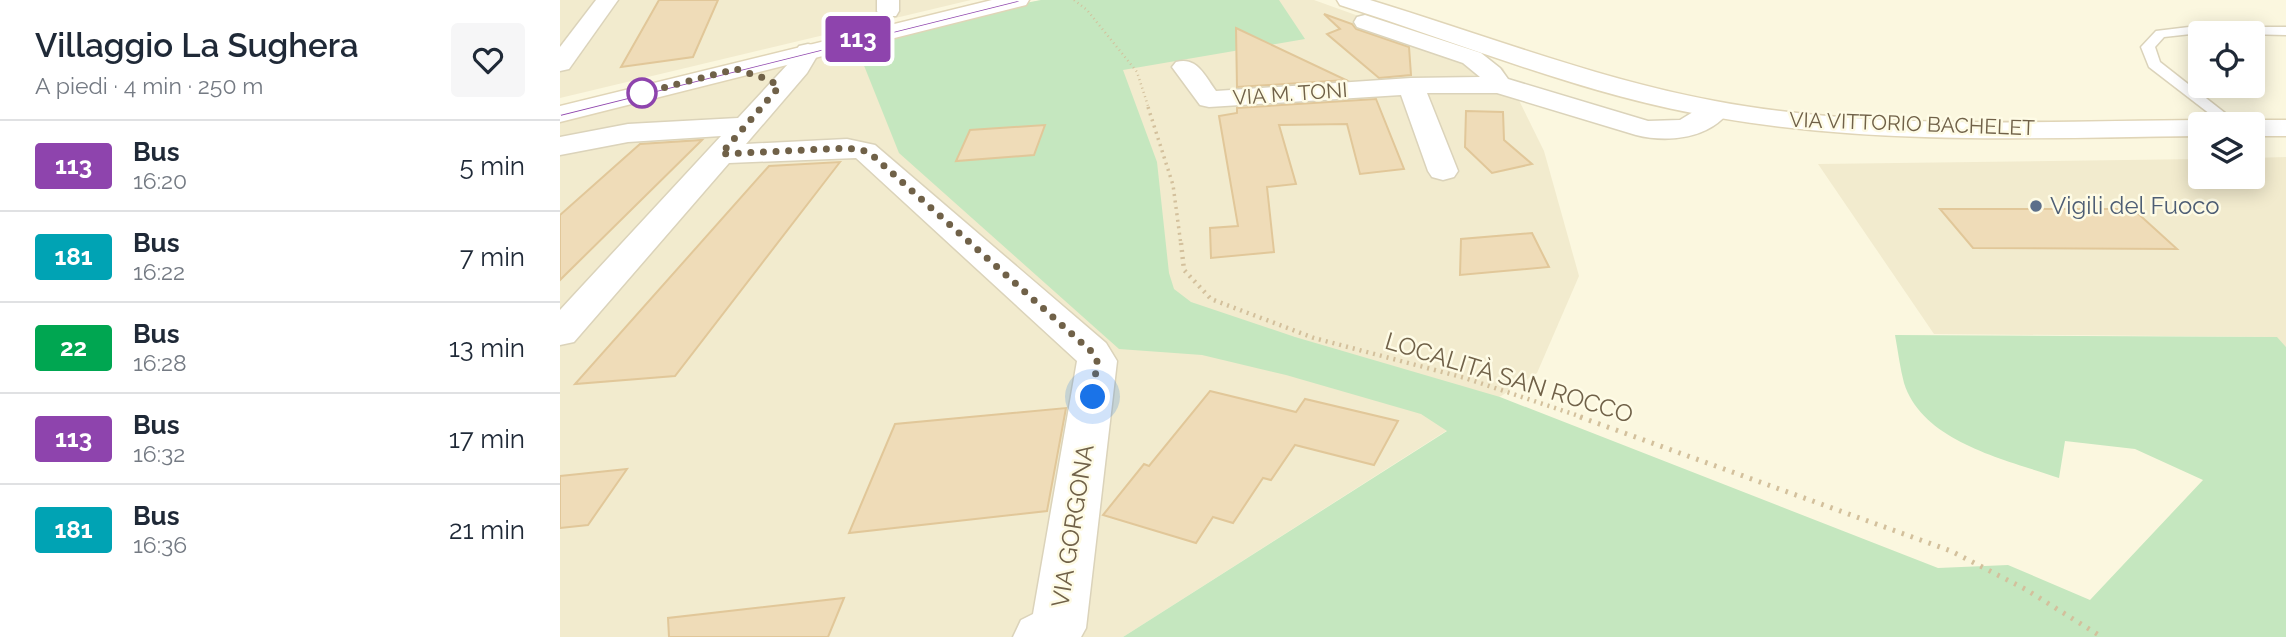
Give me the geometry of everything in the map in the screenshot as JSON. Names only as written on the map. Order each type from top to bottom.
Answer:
[{"type":"street","points":[[560,64],[607,0]]},
{"type":"street","points":[[560,114],[1018,0]]},
{"type":"street","name":"VIA VITTORIO BACHELET","points":[[1348,0],[1569,72],[1654,97],[1716,110],[1762,117],[1880,127],[2188,128]]},
{"type":"street","name":"VIA M. TONI","points":[[1364,22],[1472,58],[1491,73],[1499,85]]},
{"type":"street","points":[[560,333],[798,68],[808,51]]},
{"type":"street","name":"VIA M. TONI","points":[[1185,67],[1209,99],[1411,86],[1499,85],[1646,129],[1689,128],[1716,110]]},
{"type":"street","points":[[736,69],[770,80],[779,87]]},
{"type":"street","points":[[1411,86],[1443,171]]},
{"type":"street","points":[[2265,128],[2286,128]]},
{"type":"street","points":[[560,146],[628,133],[733,140]]},
{"type":"street","name":"VIA GORGONA","points":[[733,140],[865,151],[1092,352],[1097,361],[1097,371],[1058,628],[1041,637]]},
{"type":"lane","points":[[2216,112],[2154,64],[2148,47],[2160,34],[2189,30],[2286,31]]},
{"type":"path","name":"LOCALITÀ SAN ROCCO","points":[[1074,0],[1087,10],[1137,72],[1173,185],[1184,270],[1211,299],[1314,338],[1465,378],[1664,445],[1951,551],[2025,589],[2102,637]]},
{"type":"shaded area","points":[[560,0],[971,0],[560,98]]},
{"type":"shaded area","points":[[1041,0],[1314,0],[1503,68],[1544,151],[1579,276],[1537,373],[1123,637],[560,637],[560,121]]},
{"type":"shaded area","points":[[2286,157],[2286,347],[2276,337],[1934,334],[1818,164],[2188,159],[2188,189],[2265,189],[2265,158]]},
{"type":"green space","points":[[1041,0],[1279,0],[1305,39],[1123,70],[1157,162],[1169,273],[1174,289],[1191,302],[1295,337],[1500,397],[1938,568],[2008,565],[2090,600],[2203,480],[2135,449],[2065,441],[2059,478],[1969,446],[1929,421],[1914,404],[1904,383],[1895,335],[2277,337],[2286,347],[2286,637],[1123,637],[1447,431],[1421,414],[1286,375],[1202,355],[1119,349],[899,153],[855,43],[945,18]]},
{"type":"building","points":[[659,0],[718,0],[693,57],[621,67]]},
{"type":"building","points":[[1324,14],[1352,24],[1356,29],[1409,47],[1411,75],[1379,78],[1327,34],[1340,29]]},
{"type":"building","points":[[1236,28],[1346,80],[1237,87]]},
{"type":"building","points":[[1376,99],[1404,169],[1360,174],[1347,124],[1279,125],[1296,184],[1267,187],[1274,252],[1211,258],[1210,228],[1238,226],[1219,116],[1237,113],[1237,108]]},
{"type":"building","points":[[1466,111],[1503,112],[1504,140],[1532,164],[1492,173],[1465,147]]},
{"type":"building","points":[[1045,125],[1034,155],[956,161],[970,130]]},
{"type":"building","points":[[702,140],[560,280],[560,215],[640,144]]},
{"type":"building","points":[[840,162],[675,376],[575,384],[769,166]]},
{"type":"building","points":[[1940,209],[2133,209],[2177,249],[1973,248]]},
{"type":"building","points":[[1532,233],[1549,267],[1460,275],[1461,239]]},
{"type":"building","points":[[1210,391],[1296,412],[1305,399],[1398,421],[1374,465],[1295,445],[1271,480],[1263,478],[1233,523],[1213,517],[1196,543],[1103,515],[1144,464],[1149,466]]},
{"type":"building","points":[[1066,408],[1047,511],[849,533],[895,424]]},
{"type":"building","points":[[627,469],[588,525],[560,528],[560,476]]},
{"type":"building","points":[[844,598],[828,637],[669,637],[668,618]]},
{"type":"bus line","name":"113","points":[[560,114],[1018,0]]},
{"type":"place","name":"Vigili del Fuoco","points":[[2036,206]]},
{"type":"route","points":[[642,93],[635,95],[736,69],[770,80],[779,87],[721,154],[847,148],[872,155],[1092,352],[1097,361],[1093,397]]}]
